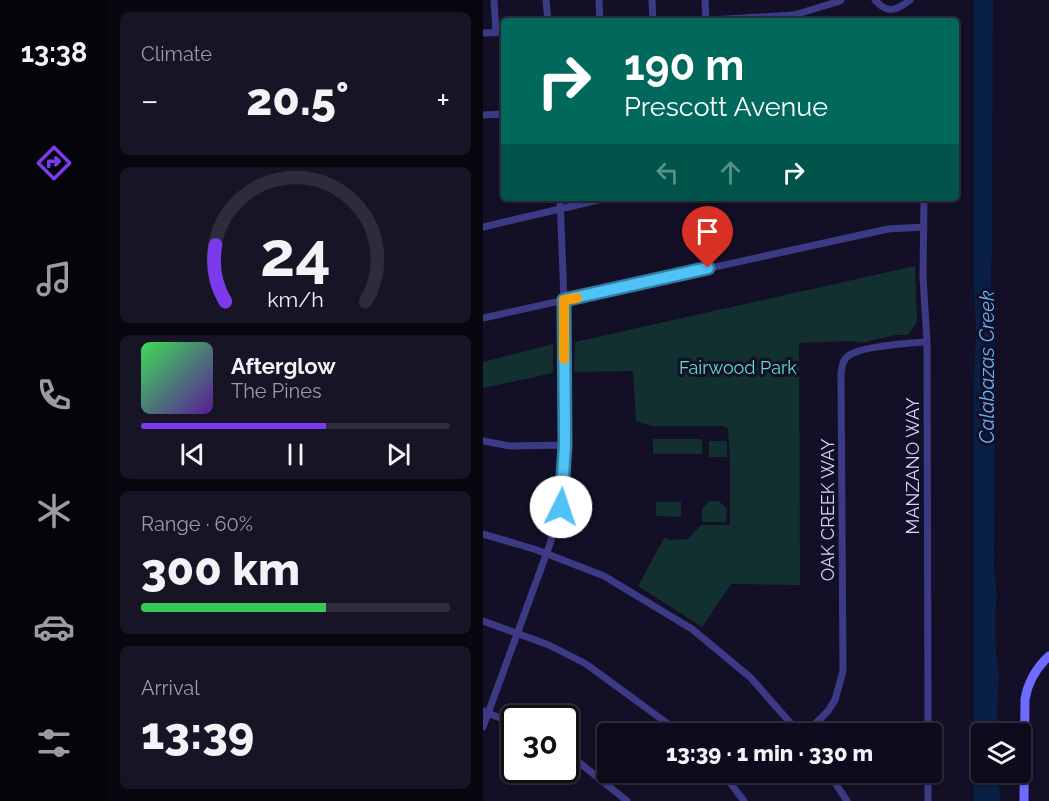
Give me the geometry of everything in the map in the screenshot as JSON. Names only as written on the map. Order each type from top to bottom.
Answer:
[{"type":"street","points":[[483,33],[500,32],[494,0]]},
{"type":"street","points":[[546,0],[548,18]]},
{"type":"street","points":[[599,0],[600,18]]},
{"type":"street","points":[[652,0],[653,18]]},
{"type":"street","points":[[705,0],[706,18]]},
{"type":"street","points":[[741,18],[794,15],[841,0]]},
{"type":"street","points":[[875,0],[881,7],[888,10],[903,6],[910,0]]},
{"type":"street","points":[[483,115],[501,114]]},
{"type":"street","points":[[483,727],[486,712],[547,553],[561,507],[565,445],[560,201]]},
{"type":"street","points":[[483,227],[593,201]]},
{"type":"street","name":"MANZANO WAY","points":[[924,201],[923,277],[927,342],[927,723]]},
{"type":"street","points":[[483,318],[888,229],[924,227]]},
{"type":"street","name":"OAK CREEK WAY","points":[[816,723],[835,700],[843,671],[841,374],[843,362],[850,354],[876,347],[927,342]]},
{"type":"street","points":[[483,441],[510,446],[565,445]]},
{"type":"street","points":[[483,534],[547,553],[604,576],[692,629],[750,678],[790,723]]},
{"type":"street","points":[[483,621],[549,645],[586,664],[667,723]]},
{"type":"street","points":[[1024,801],[1025,699],[1034,673],[1049,656]]},
{"type":"street","points":[[486,712],[501,718]]},
{"type":"street","points":[[579,762],[627,801]]},
{"type":"street","points":[[730,783],[744,801]]},
{"type":"street","points":[[835,783],[847,801]]},
{"type":"street","points":[[928,783],[928,801]]},
{"type":"green space","name":"Fairwood Park","points":[[915,266],[917,322],[908,335],[895,335],[861,343],[852,341],[799,343],[800,585],[731,584],[702,627],[638,586],[664,538],[668,540],[688,539],[701,525],[730,525],[728,428],[724,426],[652,426],[636,421],[633,371],[574,372],[575,342]]},
{"type":"green space","points":[[553,344],[553,373],[483,388],[483,362]]},
{"type":"green space","points":[[653,439],[702,439],[702,454],[653,454]]},
{"type":"green space","points":[[709,441],[727,441],[727,457],[709,457]]},
{"type":"green space","points":[[709,501],[719,501],[727,509],[726,522],[702,522],[702,509]]},
{"type":"green space","points":[[656,502],[681,502],[681,517],[656,516]]},
{"type":"water","name":"Calabazas Creek","points":[[974,0],[993,0],[990,309],[995,355],[994,568],[997,594],[996,655],[999,671],[996,723],[974,723],[976,330]]},
{"type":"water","points":[[974,783],[998,783],[1001,794],[999,801],[974,801]]},
{"type":"slow traffic","points":[[564,359],[564,300],[577,298]]},
{"type":"route","points":[[561,507],[565,445],[564,300],[708,268]]}]
